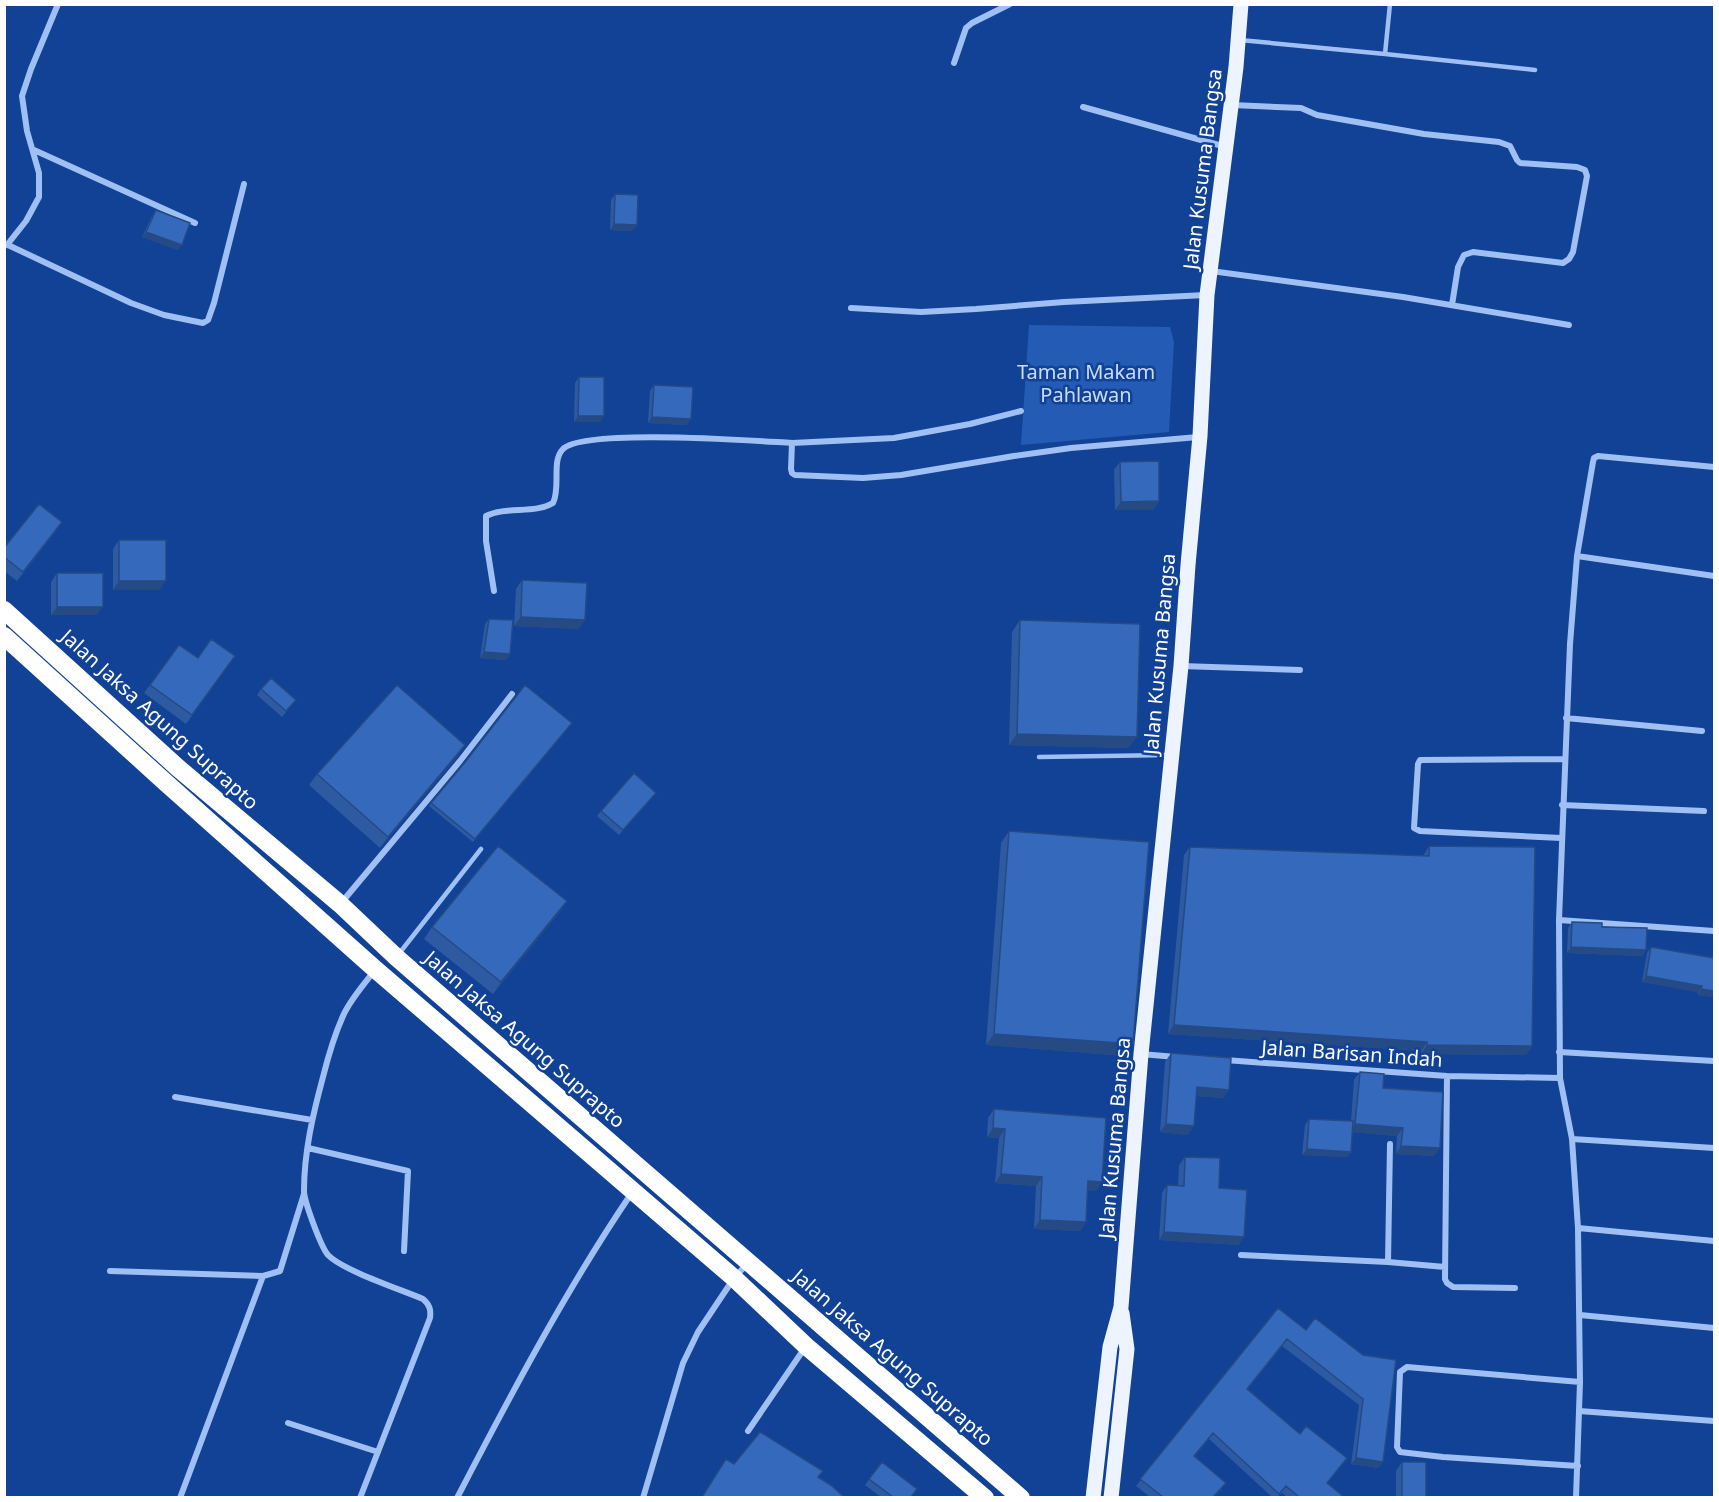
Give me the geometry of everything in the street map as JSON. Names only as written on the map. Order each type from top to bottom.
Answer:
[{"type":"highway","name":"Jalan Jaksa Agung Suprapto","points":[[4,610],[177,767],[340,904],[396,957],[1021,1497]]},
{"type":"highway","points":[[4,636],[375,969],[634,1190],[734,1278],[806,1346],[985,1497]]},
{"type":"main road","name":"Jalan Kusuma Bangsa","points":[[1093,1497],[1110,1347],[1121,1307],[1142,1054],[1181,666],[1200,436],[1207,295],[1232,105],[1241,4]]},
{"type":"main road","name":"Jalan Kusuma Bangsa","points":[[1111,1497],[1127,1349],[1121,1307]]},
{"type":"street","points":[[58,4],[22,96],[27,131],[39,172],[39,197],[26,221],[6,245],[131,303],[164,315],[206,322],[214,303],[244,184]]},
{"type":"street","points":[[954,63],[966,28],[1010,4]]},
{"type":"street","points":[[1232,105],[1301,108],[1317,115],[1424,134],[1499,142],[1510,146],[1516,160],[1520,163],[1582,168],[1587,176],[1573,252],[1569,259],[1563,263],[1473,252],[1464,255],[1458,267],[1452,305]]},
{"type":"street","points":[[1083,107],[1226,147]]},
{"type":"street","points":[[34,150],[195,223]]},
{"type":"street","points":[[1211,272],[1452,305],[1569,325]]},
{"type":"street","points":[[851,308],[921,312],[1207,295]]},
{"type":"street","points":[[494,591],[486,541],[486,516],[501,511],[546,506],[553,503],[556,492],[558,455],[565,447],[573,444],[598,439],[652,437],[792,443],[894,438],[970,424],[1021,411]]},
{"type":"street","points":[[792,443],[791,469],[795,475],[863,478],[901,475],[1071,448],[1200,436]]},
{"type":"street","points":[[1576,1497],[1580,1382],[1578,1228],[1572,1139],[1560,1078],[1559,920],[1566,718],[1578,556],[1594,458],[1598,456],[1714,467]]},
{"type":"street","points":[[1578,556],[1714,576]]},
{"type":"street","points":[[1181,666],[1300,670]]},
{"type":"street","points":[[340,904],[460,761],[512,694]]},
{"type":"street","points":[[1566,718],[1702,731]]},
{"type":"street","points":[[1562,838],[1420,831],[1414,828],[1420,760],[1564,759]]},
{"type":"street","points":[[1562,805],[1704,811]]},
{"type":"street","points":[[1559,920],[1714,931]]},
{"type":"street","points":[[110,1271],[263,1276],[280,1271],[304,1193],[312,1120],[329,1056],[343,1016],[351,1001],[375,969]]},
{"type":"street","points":[[1559,1052],[1714,1061]]},
{"type":"street","points":[[1142,1054],[1189,1058]]},
{"type":"street","name":"Jalan Barisan Indah","points":[[1212,1059],[1447,1076],[1560,1078]]},
{"type":"street","points":[[1447,1076],[1445,1267],[1447,1283],[1453,1287],[1515,1288]]},
{"type":"street","points":[[175,1097],[312,1120]]},
{"type":"street","points":[[1572,1139],[1714,1148]]},
{"type":"street","points":[[1388,1262],[1390,1144]]},
{"type":"street","points":[[308,1148],[408,1172],[404,1251]]},
{"type":"street","points":[[457,1497],[548,1330],[608,1228],[634,1190]]},
{"type":"street","points":[[304,1193],[323,1248],[333,1259],[423,1299],[430,1308],[430,1318],[360,1497]]},
{"type":"street","points":[[1578,1228],[1714,1241]]},
{"type":"street","points":[[1241,1255],[1445,1267]]},
{"type":"street","points":[[643,1497],[683,1363],[698,1332],[734,1278],[748,1262]]},
{"type":"street","points":[[180,1497],[263,1276]]},
{"type":"street","points":[[1580,1316],[1714,1328]]},
{"type":"street","points":[[748,1431],[806,1346]]},
{"type":"street","points":[[1578,1466],[1443,1457],[1400,1452],[1397,1447],[1400,1372],[1407,1367],[1580,1382]]},
{"type":"street","points":[[1579,1411],[1714,1421]]},
{"type":"street","points":[[288,1423],[378,1452]]},
{"type":"lane","points":[[1385,54],[1390,4]]},
{"type":"lane","points":[[1237,40],[1535,70]]},
{"type":"lane","points":[[1039,757],[1171,755]]},
{"type":"lane","points":[[396,957],[481,849]]},
{"type":"green space","name":"Taman Makam Pahlawan","points":[[1029,325],[1170,327],[1174,342],[1169,432],[1021,445]]},
{"type":"building","points":[[615,194],[638,195],[637,225],[614,224]]},
{"type":"building","points":[[156,210],[190,223],[182,245],[146,232]]},
{"type":"building","points":[[579,377],[604,377],[604,416],[578,416]]},
{"type":"building","points":[[654,385],[693,387],[691,419],[652,417]]},
{"type":"building","points":[[1159,461],[1159,501],[1121,502],[1120,462]]},
{"type":"building","points":[[39,504],[62,522],[23,572],[4,557],[4,548]]},
{"type":"building","points":[[119,540],[166,540],[166,581],[119,581]]},
{"type":"building","points":[[57,573],[103,573],[103,607],[57,607]]},
{"type":"building","points":[[522,580],[587,583],[585,620],[521,617]]},
{"type":"building","points":[[489,619],[513,620],[510,654],[484,652]]},
{"type":"building","points":[[1020,620],[1140,624],[1137,737],[1017,734]]},
{"type":"building","points":[[211,639],[235,656],[192,715],[150,685],[179,645],[198,658]]},
{"type":"building","points":[[271,678],[296,700],[286,711],[261,689]]},
{"type":"building","points":[[397,685],[465,745],[388,837],[317,774]]},
{"type":"building","points":[[525,685],[572,723],[475,839],[431,803]]},
{"type":"building","points":[[634,773],[656,793],[623,830],[601,811]]},
{"type":"building","points":[[1009,831],[1149,842],[1133,1044],[994,1034]]},
{"type":"building","points":[[498,846],[567,901],[501,982],[432,927]]},
{"type":"building","points":[[1429,846],[1535,847],[1532,1046],[1427,1045],[1427,1042],[1174,1025],[1190,847],[1429,856]]},
{"type":"building","points":[[1572,922],[1602,923],[1602,927],[1647,928],[1646,950],[1571,947]]},
{"type":"building","points":[[1651,947],[1714,958],[1714,991],[1701,989],[1702,986],[1646,976]]},
{"type":"building","points":[[1171,1053],[1231,1058],[1229,1090],[1197,1087],[1194,1126],[1166,1124]]},
{"type":"building","points":[[1360,1072],[1384,1074],[1383,1088],[1443,1092],[1440,1148],[1401,1146],[1403,1128],[1355,1124]]},
{"type":"building","points":[[994,1109],[1106,1118],[1102,1182],[1088,1181],[1086,1222],[1040,1220],[1042,1177],[1001,1174],[1005,1129],[993,1128]]},
{"type":"building","points":[[1309,1119],[1353,1121],[1351,1152],[1307,1149]]},
{"type":"building","points":[[1185,1157],[1220,1158],[1219,1188],[1247,1190],[1244,1237],[1164,1232],[1167,1185],[1184,1186]]},
{"type":"building","points":[[1278,1308],[1306,1330],[1315,1318],[1363,1355],[1396,1360],[1383,1462],[1356,1458],[1363,1399],[1287,1339],[1247,1389],[1300,1434],[1306,1426],[1347,1458],[1327,1483],[1344,1497],[1299,1497],[1286,1486],[1279,1494],[1213,1433],[1194,1456],[1226,1483],[1213,1497],[1163,1497],[1140,1479]]},
{"type":"building","points":[[760,1432],[823,1471],[818,1477],[844,1497],[702,1497],[726,1459],[734,1464]]},
{"type":"building","points":[[882,1462],[917,1489],[911,1497],[893,1497],[869,1479]]},
{"type":"building","points":[[1402,1462],[1426,1462],[1426,1497],[1402,1497]]}]
